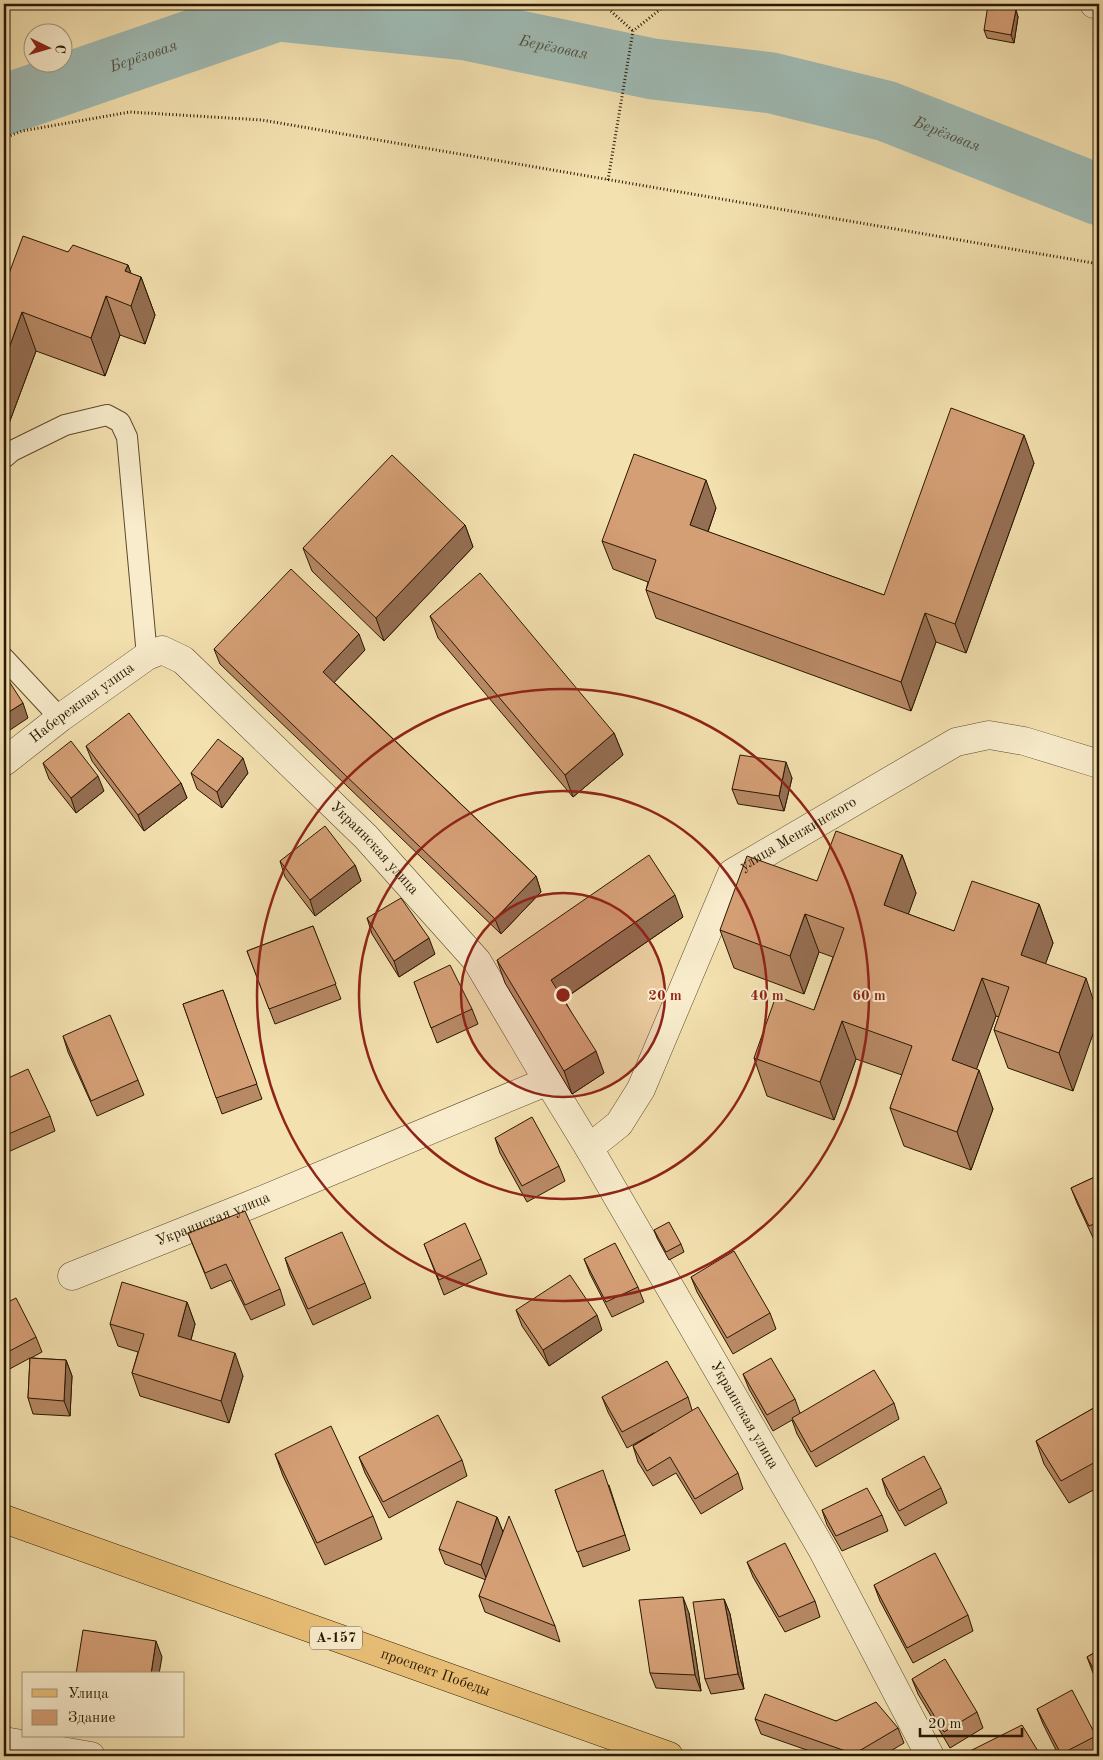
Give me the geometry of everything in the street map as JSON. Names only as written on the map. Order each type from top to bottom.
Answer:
[{"type":"main road","name":"проспект Победы","points":[[4,1519],[669,1756]]},
{"type":"street","points":[[1094,4],[1099,5]]},
{"type":"street","name":"Набережная улица","points":[[4,762],[60,718],[155,653]]},
{"type":"street","name":"Украинская улица","points":[[155,653],[183,660],[366,837],[477,960],[589,1148],[823,1551],[930,1756]]},
{"type":"street","name":"улица Менжинского","points":[[589,1148],[619,1124],[641,1089],[732,873],[956,742],[989,735],[1024,741],[1099,764]]},
{"type":"street","name":"Украинская улица","points":[[72,1276],[250,1205],[548,1081]]},
{"type":"street","points":[[4,1741],[91,1756]]},
{"type":"lane","points":[[4,458],[12,451],[65,425],[107,415],[120,422],[127,437],[155,653]]},
{"type":"lane","points":[[4,658],[60,718]]},
{"type":"path","points":[[603,4],[633,32]]},
{"type":"path","points":[[608,178],[633,32],[667,4]]},
{"type":"path","points":[[4,138],[22,131],[130,112],[262,120],[608,178],[1099,264]]},
{"type":"building","points":[[988,5],[1016,10],[1011,35],[984,30]]},
{"type":"building","points":[[23,236],[68,252],[73,245],[128,265],[125,271],[141,277],[131,306],[106,296],[91,338],[22,312],[4,362],[4,287]]},
{"type":"building","points":[[951,408],[1024,435],[955,624],[925,613],[901,682],[646,590],[656,560],[602,541],[634,454],[706,480],[690,525],[884,595]]},
{"type":"building","points":[[392,455],[465,525],[376,618],[303,548]]},
{"type":"building","points":[[291,569],[359,634],[323,672],[536,876],[495,919],[214,649]]},
{"type":"building","points":[[480,573],[614,733],[565,775],[430,616]]},
{"type":"building","points":[[4,676],[23,703],[4,715]]},
{"type":"building","points":[[129,713],[181,783],[138,815],[86,746]]},
{"type":"building","points":[[218,739],[243,758],[217,792],[191,773]]},
{"type":"building","points":[[71,741],[98,776],[71,798],[43,763]]},
{"type":"building","points":[[740,755],[786,762],[779,796],[732,789]]},
{"type":"building","points":[[325,826],[355,865],[310,900],[280,861]]},
{"type":"building","points":[[836,831],[902,855],[884,905],[954,931],[972,881],[1039,904],[1021,955],[1086,978],[1059,1053],[994,1030],[1009,987],[982,978],[952,1060],[979,1070],[957,1132],[890,1108],[912,1046],[842,1021],[820,1082],[754,1058],[776,996],[814,1010],[844,928],[805,914],[790,956],[720,930],[747,856],[817,881]]},
{"type":"building","points":[[649,855],[675,895],[551,980],[596,1051],[564,1071],[497,960]]},
{"type":"building","points":[[401,898],[429,938],[394,961],[367,918]]},
{"type":"building","points":[[313,926],[336,984],[269,1009],[247,951]]},
{"type":"building","points":[[450,965],[472,1009],[431,1028],[414,982]]},
{"type":"building","points":[[223,990],[257,1084],[216,1098],[183,1004]]},
{"type":"building","points":[[110,1015],[138,1080],[91,1101],[63,1036]]},
{"type":"building","points":[[28,1069],[50,1116],[4,1136],[4,1080]]},
{"type":"building","points":[[532,1117],[559,1166],[522,1186],[495,1138]]},
{"type":"building","points":[[1099,1175],[1099,1222],[1089,1226],[1071,1188]]},
{"type":"building","points":[[245,1211],[280,1289],[245,1305],[226,1264],[205,1273],[188,1233]]},
{"type":"building","points":[[669,1222],[681,1244],[666,1252],[654,1230]]},
{"type":"building","points":[[465,1223],[481,1259],[439,1280],[424,1244]]},
{"type":"building","points":[[342,1232],[365,1283],[308,1309],[285,1258]]},
{"type":"building","points":[[615,1243],[638,1287],[606,1302],[584,1259]]},
{"type":"building","points":[[734,1251],[770,1313],[727,1338],[691,1277]]},
{"type":"building","points":[[570,1275],[597,1315],[543,1350],[516,1310]]},
{"type":"building","points":[[122,1282],[187,1302],[178,1336],[235,1353],[221,1401],[132,1373],[144,1334],[110,1324]]},
{"type":"building","points":[[16,1298],[36,1337],[4,1354],[4,1304]]},
{"type":"building","points":[[30,1358],[66,1360],[64,1401],[28,1398]]},
{"type":"building","points":[[771,1358],[795,1399],[767,1415],[743,1374]]},
{"type":"building","points":[[667,1361],[688,1397],[622,1432],[602,1397]]},
{"type":"building","points":[[874,1370],[894,1403],[811,1452],[792,1418]]},
{"type":"building","points":[[1099,1405],[1099,1460],[1061,1481],[1036,1441]]},
{"type":"building","points":[[698,1407],[738,1473],[695,1499],[670,1457],[647,1471],[633,1446]]},
{"type":"building","points":[[438,1415],[462,1460],[383,1502],[359,1457]]},
{"type":"building","points":[[331,1426],[373,1516],[317,1543],[275,1454]]},
{"type":"building","points":[[924,1456],[941,1488],[899,1511],[882,1479]]},
{"type":"building","points":[[603,1470],[625,1535],[577,1552],[555,1490]]},
{"type":"building","points":[[867,1488],[882,1515],[836,1536],[822,1510]]},
{"type":"building","points":[[457,1501],[497,1517],[481,1565],[439,1549]]},
{"type":"building","points":[[509,1516],[555,1626],[479,1596]]},
{"type":"building","points":[[785,1543],[815,1601],[779,1617],[747,1562]]},
{"type":"building","points":[[935,1553],[968,1615],[907,1648],[874,1585]]},
{"type":"building","points":[[683,1597],[695,1675],[650,1673],[639,1600]]},
{"type":"building","points":[[724,1599],[738,1674],[705,1679],[693,1602]]},
{"type":"building","points":[[83,1630],[156,1641],[151,1672],[76,1672]]},
{"type":"building","points":[[1099,1650],[1099,1679],[1087,1657]]},
{"type":"building","points":[[945,1659],[977,1712],[944,1732],[912,1679]]},
{"type":"building","points":[[1072,1690],[1096,1736],[1061,1754],[1037,1709]]},
{"type":"building","points":[[765,1694],[836,1721],[876,1702],[898,1728],[854,1754],[755,1719]]},
{"type":"building","points":[[1022,1725],[1041,1756],[960,1756]]},
{"type":"waterway","name":"Берёзовая","points":[[4,105],[277,11],[466,30],[653,69],[772,83],[886,111],[1099,195]]}]
